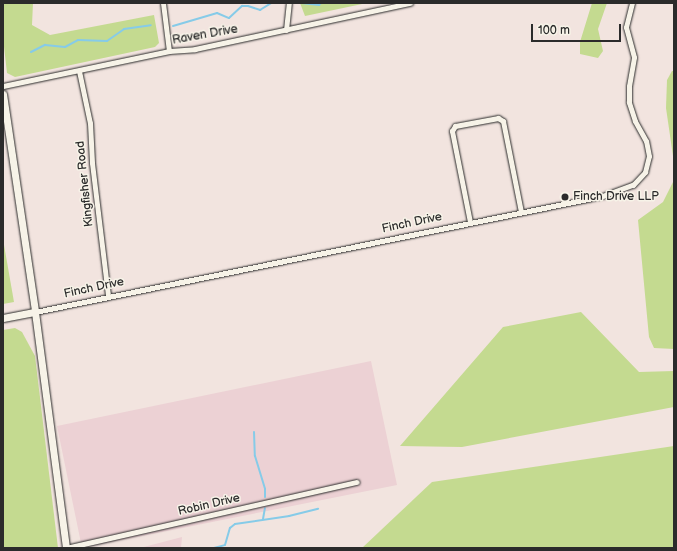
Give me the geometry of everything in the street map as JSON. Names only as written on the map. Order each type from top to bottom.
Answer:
[{"type":"street","points":[[163,3],[169,51]]},
{"type":"street","points":[[286,30],[289,3]]},
{"type":"street","name":"Raven Drive","points":[[3,86],[169,51],[195,49],[410,3]]},
{"type":"street","name":"Finch Drive","points":[[3,318],[602,196],[626,189],[638,182],[645,172],[649,161],[648,146],[635,121],[630,102],[629,86],[634,57],[626,27],[632,3]]},
{"type":"street","name":"Kingfisher Road","points":[[79,71],[90,124],[93,173],[108,296]]},
{"type":"street","points":[[3,94],[35,312],[66,548]]},
{"type":"street","points":[[470,222],[452,131],[455,126],[498,118],[503,121],[521,212]]},
{"type":"street","name":"Robin Drive","points":[[66,548],[357,482]]},
{"type":"shaded area","points":[[371,361],[397,485],[82,548],[57,426]]},
{"type":"shaded area","points":[[182,537],[181,548],[140,548]]},
{"type":"green space","points":[[3,3],[33,3],[32,25],[50,35],[154,15],[159,43],[155,47],[15,77],[7,73],[3,38]]},
{"type":"green space","points":[[300,3],[367,3],[305,16]]},
{"type":"green space","points":[[592,3],[607,3],[598,29],[603,51],[598,58],[580,54],[580,42]]},
{"type":"green space","points":[[672,71],[674,71],[674,163],[666,108],[667,80]]},
{"type":"green space","points":[[674,180],[674,349],[654,348],[649,337],[638,220],[663,202]]},
{"type":"green space","points":[[3,239],[14,302],[3,304]]},
{"type":"green space","points":[[581,312],[639,372],[674,371],[674,407],[462,447],[400,446],[503,327]]},
{"type":"green space","points":[[15,328],[22,332],[35,356],[58,548],[3,548],[3,330]]},
{"type":"green space","points":[[674,446],[674,548],[362,548],[432,482]]},
{"type":"waterway","points":[[173,26],[217,13],[229,18],[242,6],[248,6],[260,10],[271,3]]},
{"type":"waterway","points":[[302,3],[319,5],[321,3]]},
{"type":"waterway","points":[[31,52],[45,45],[65,47],[78,40],[107,41],[124,29],[151,25]]},
{"type":"waterway","points":[[254,432],[255,456],[265,489],[265,497]]},
{"type":"waterway","points":[[263,519],[265,508]]},
{"type":"waterway","points":[[214,548],[225,545],[230,528],[235,524],[289,516],[318,509]]},
{"type":"place","name":"Finch Drive LLP","points":[[565,197]]}]
